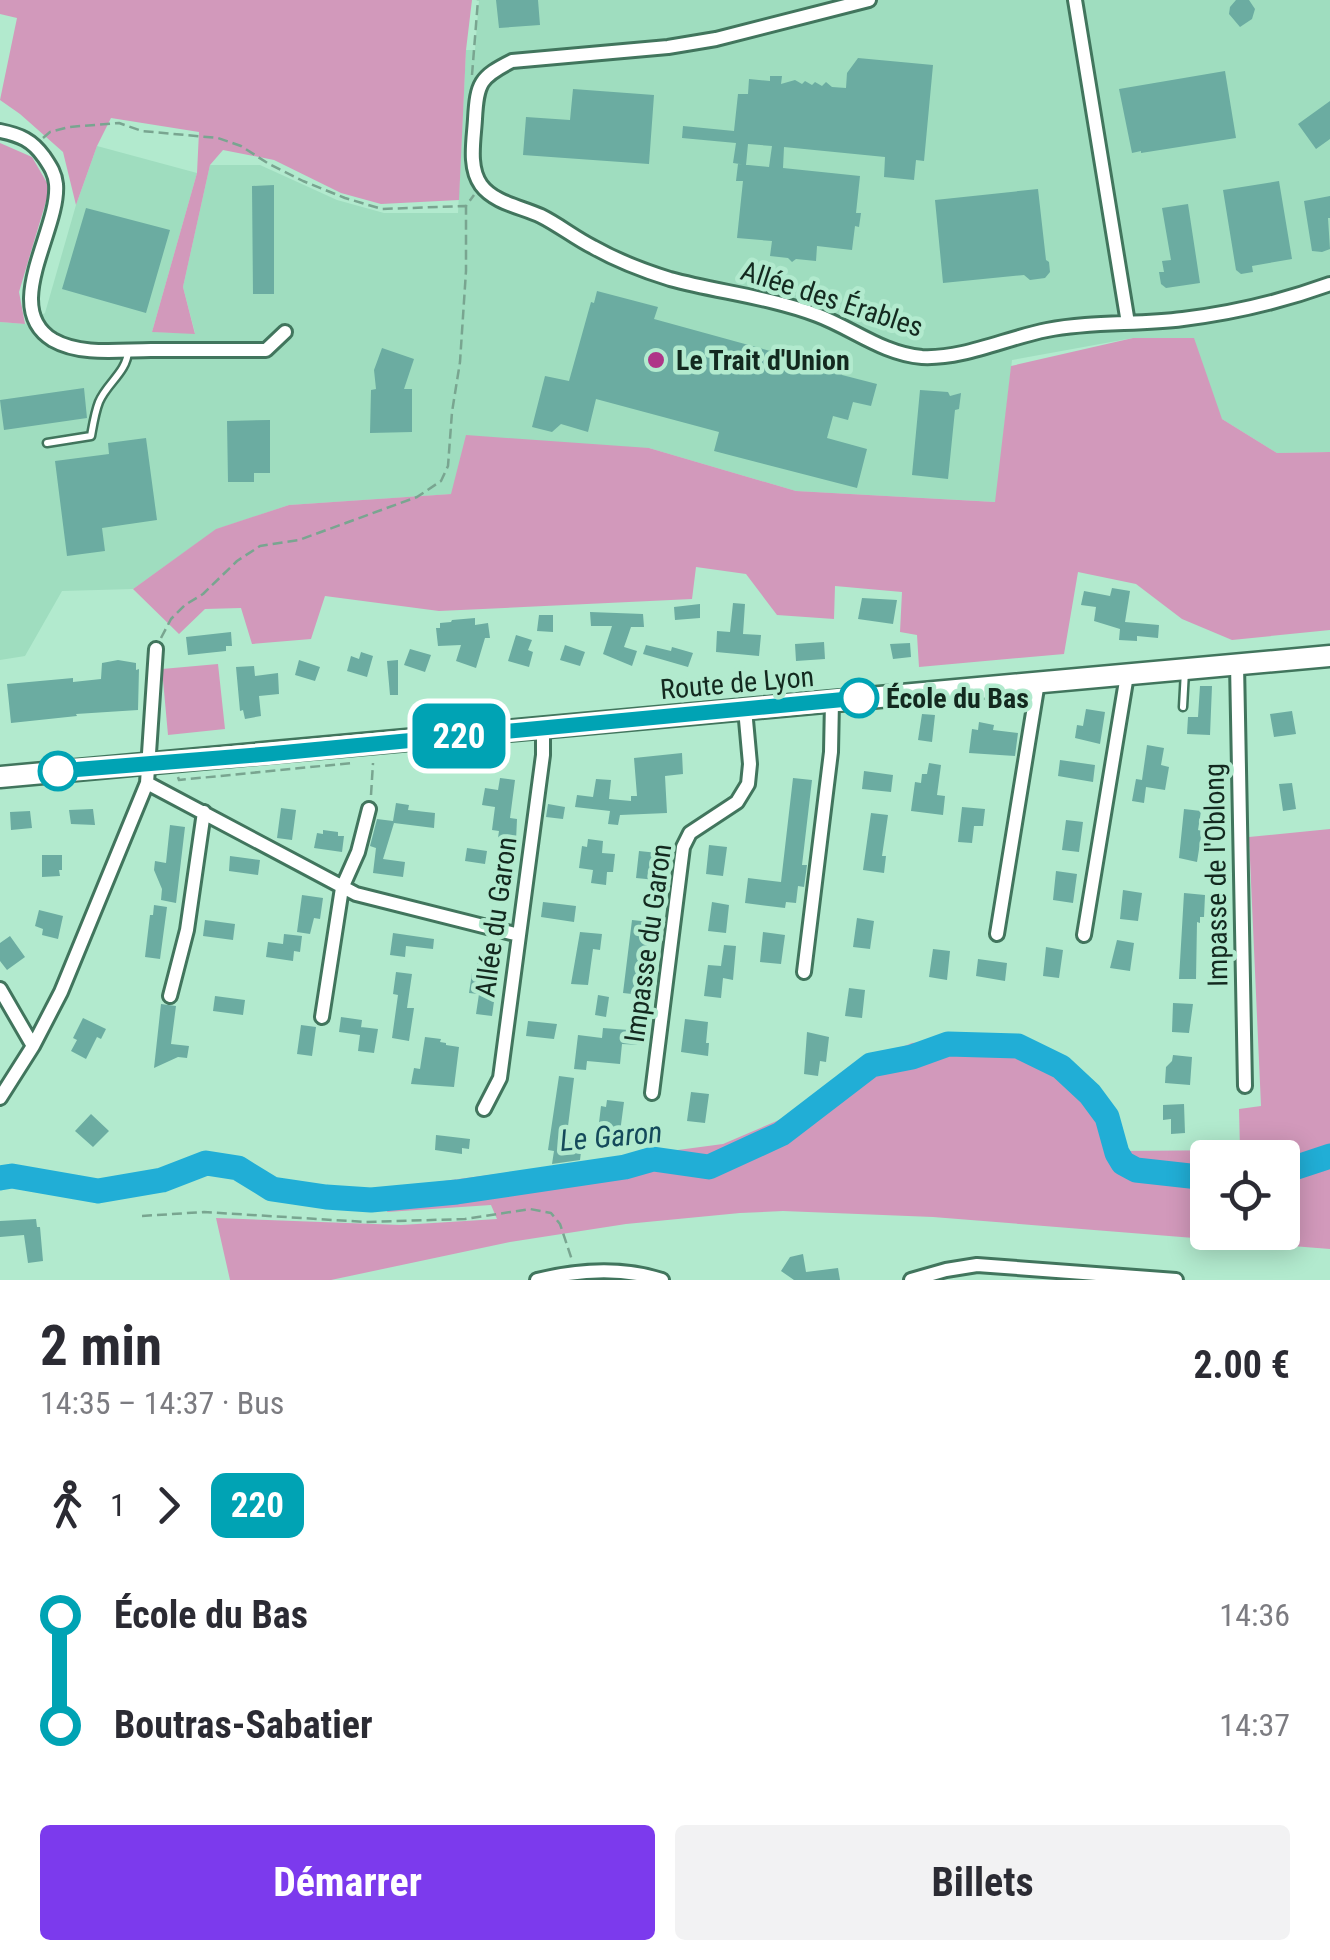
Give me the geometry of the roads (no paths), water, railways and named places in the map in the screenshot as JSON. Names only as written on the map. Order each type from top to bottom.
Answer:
[{"type":"main road","name":"Route de Lyon","points":[[0,778],[147,773],[268,754],[1330,656]]},
{"type":"street","name":"Allée des Érables","points":[[869,0],[716,39],[512,61],[492,72],[477,90],[473,166],[481,186],[498,199],[541,216],[593,248],[631,265],[818,315],[904,354],[943,356],[1046,330],[1183,319],[1236,310],[1330,284]]},
{"type":"street","points":[[1074,0],[1128,323]]},
{"type":"street","points":[[0,131],[18,134],[35,144],[53,169],[57,186],[30,286],[29,310],[38,328],[52,340],[90,350],[266,350],[285,332]]},
{"type":"street","points":[[0,1098],[61,992],[147,773],[156,649]]},
{"type":"street","name":"Impasse de l'Oblong","points":[[1238,664],[1245,1086]]},
{"type":"street","points":[[1084,934],[1127,675]]},
{"type":"street","points":[[997,934],[1038,682]]},
{"type":"street","points":[[804,972],[831,752],[832,701]]},
{"type":"street","name":"Impasse du Garon","points":[[652,1093],[683,847],[690,832],[738,802],[748,784],[745,709]]},
{"type":"street","name":"Allée du Garon","points":[[484,1109],[500,1078],[543,728]]},
{"type":"street","points":[[147,773],[204,812],[342,888],[519,935]]},
{"type":"street","points":[[322,1017],[342,888],[358,852],[370,809]]},
{"type":"street","points":[[170,996],[187,930],[204,812]]},
{"type":"street","points":[[0,989],[33,1046]]},
{"type":"street","points":[[911,1280],[977,1265],[1176,1280]]},
{"type":"street","points":[[538,1280],[580,1272],[625,1273],[662,1280]]},
{"type":"lane","points":[[47,444],[91,436],[98,403],[128,363],[128,350]]},
{"type":"lane","points":[[1182,707],[1185,670]]},
{"type":"waterway","name":"Le Garon","points":[[0,1178],[12,1176],[98,1191],[162,1180],[206,1163],[238,1168],[272,1189],[371,1200],[457,1192],[625,1167],[653,1159],[709,1167],[781,1134],[871,1065],[912,1057],[948,1044],[1018,1046],[1061,1067],[1090,1094],[1107,1117],[1123,1163],[1136,1170],[1190,1176]]},
{"type":"waterway","name":"Le Garon","points":[[1300,1166],[1330,1156]]},
{"type":"place","name":"Le Trait d'Union","points":[[656,360]]},
{"type":"place","name":"École du Bas","points":[[859,698]]}]
